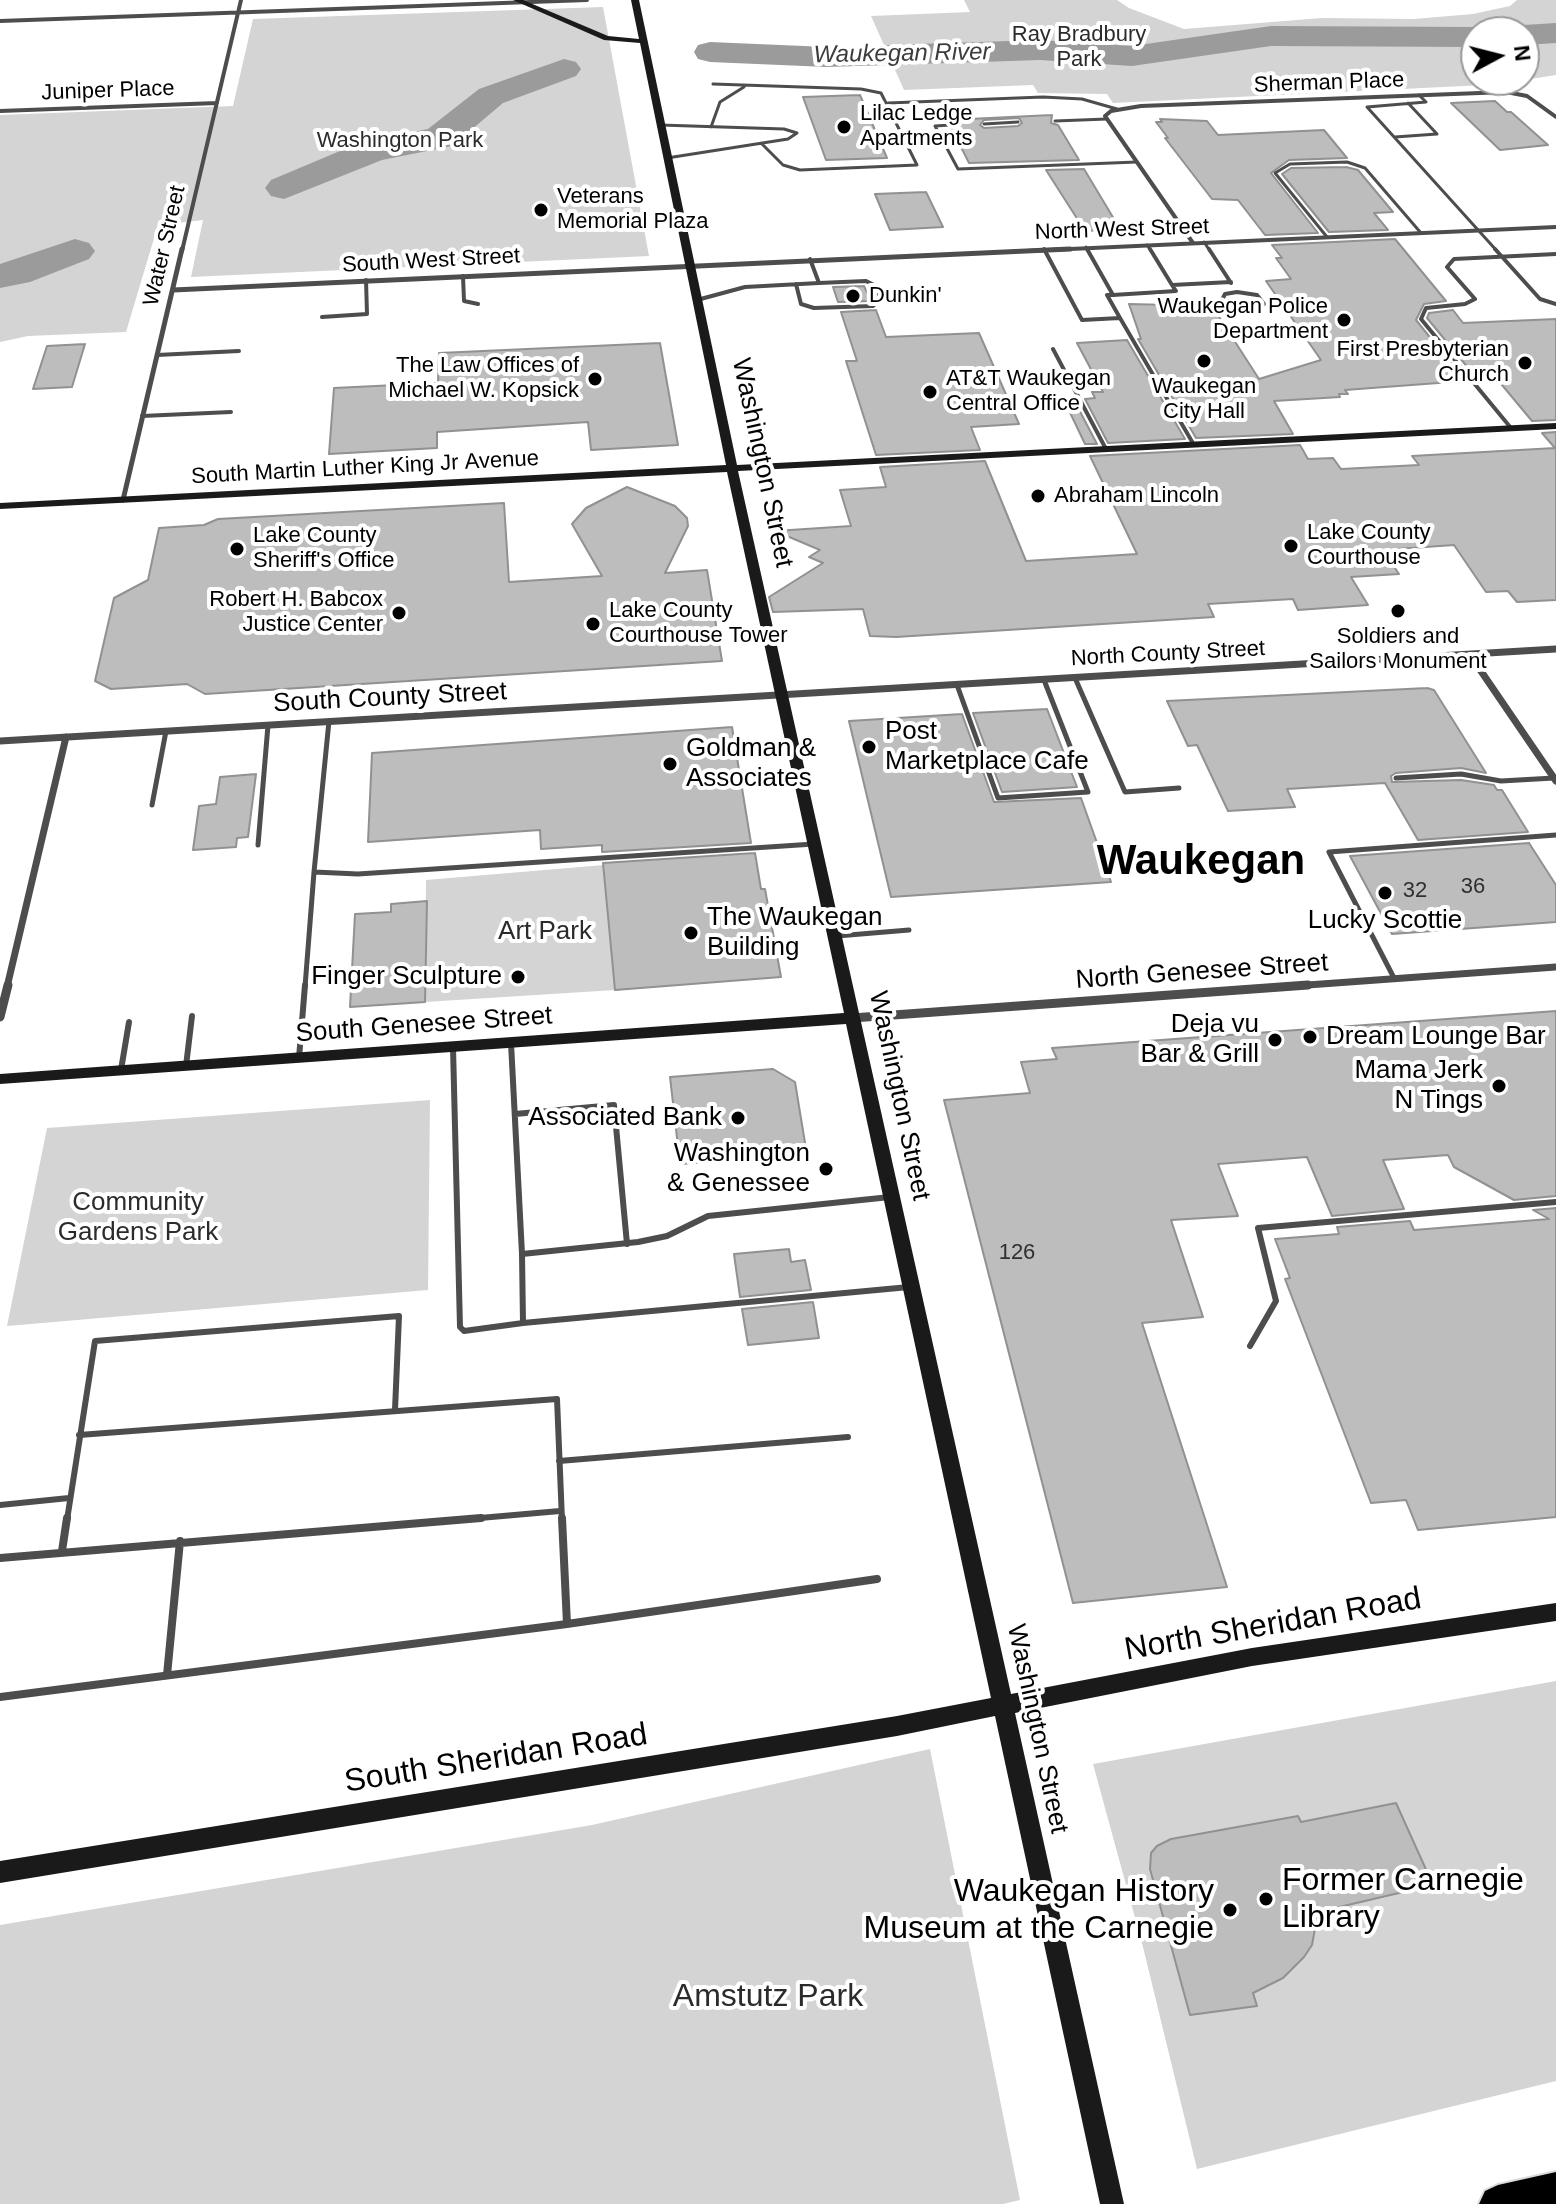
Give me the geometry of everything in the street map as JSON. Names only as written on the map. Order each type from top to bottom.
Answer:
[{"type":"highway","points":[[1498,2204],[1556,2191]]},
{"type":"main road","name":"Washington Street","points":[[635,0],[732,468],[1110,2198]]},
{"type":"main road","points":[[519,1],[607,38],[642,41]]},
{"type":"main road","name":"South Martin Luther King Jr Avenue","points":[[0,506],[1556,426]]},
{"type":"main road","name":"South Genesee Street","points":[[0,1079],[852,1018]]},
{"type":"main road","name":"North Sheridan Road","points":[[1001,1707],[1252,1657],[1556,1612]]},
{"type":"main road","name":"South Sheridan Road","points":[[0,1872],[1001,1707]]},
{"type":"street","name":"Water Street","points":[[123,500],[241,0]]},
{"type":"street","points":[[0,21],[587,0]]},
{"type":"street","name":"Sherman Place","points":[[1117,109],[1419,95],[1519,94],[1549,111],[1556,111]]},
{"type":"street","name":"Juniper Place","points":[[0,111],[217,103]]},
{"type":"street","points":[[1117,109],[1105,116],[1193,243]]},
{"type":"street","points":[[1549,111],[1556,117]]},
{"type":"street","name":"North West Street","points":[[690,264],[1556,227]]},
{"type":"street","name":"South West Street","points":[[173,290],[690,264]]},
{"type":"street","name":"North County Street","points":[[782,697],[1556,649]]},
{"type":"street","points":[[1470,655],[1555,780]]},
{"type":"street","name":"South County Street","points":[[0,741],[782,697]]},
{"type":"street","points":[[0,1017],[66,737]]},
{"type":"street","name":"North Genesee Street","points":[[852,1018],[1556,967]]},
{"type":"lane","points":[[713,84],[869,90],[885,96],[917,165],[800,170],[783,165],[761,143]]},
{"type":"lane","points":[[711,127],[720,102],[747,85]]},
{"type":"lane","points":[[1419,95],[1426,102],[1367,107],[1540,299],[1556,304]]},
{"type":"lane","points":[[888,103],[1043,97],[1082,99],[1117,109]]},
{"type":"lane","points":[[1372,97],[1379,104]]},
{"type":"lane","points":[[1395,137],[1437,134],[1407,103]]},
{"type":"lane","points":[[1055,121],[1107,119]]},
{"type":"lane","points":[[984,124],[1018,122]]},
{"type":"lane","points":[[660,125],[784,129],[797,133],[792,138],[667,158]]},
{"type":"lane","points":[[950,125],[935,126],[958,169],[1137,162]]},
{"type":"lane","points":[[763,128],[767,142]]},
{"type":"lane","points":[[1327,237],[1275,173],[1290,164],[1347,162],[1365,168],[1421,233]]},
{"type":"lane","points":[[1204,242],[1237,292]]},
{"type":"lane","points":[[1147,245],[1176,291],[1107,295],[1194,445]]},
{"type":"lane","points":[[1086,247],[1113,295]]},
{"type":"lane","points":[[1044,249],[1082,320],[1120,318]]},
{"type":"lane","points":[[1511,428],[1421,319],[1426,308],[1465,304],[1475,299],[1447,267],[1454,259],[1556,254]]},
{"type":"lane","points":[[810,259],[819,283]]},
{"type":"lane","points":[[463,276],[464,301],[478,304]]},
{"type":"lane","points":[[322,317],[367,314],[366,280]]},
{"type":"lane","points":[[697,300],[745,287],[796,284],[866,281],[874,285],[880,299],[873,306],[814,308],[801,304],[796,284]]},
{"type":"lane","points":[[1172,285],[1231,282]]},
{"type":"lane","points":[[1237,292],[1257,295],[1264,304],[1257,309],[1244,310],[1221,302],[1225,294],[1237,292]]},
{"type":"lane","points":[[1053,349],[1106,449]]},
{"type":"lane","points":[[157,355],[239,351]]},
{"type":"lane","points":[[142,416],[231,412]]},
{"type":"lane","points":[[1075,678],[1125,792],[1179,788]]},
{"type":"lane","points":[[957,685],[998,798],[1088,792],[1044,680]]},
{"type":"lane","points":[[299,1058],[329,721]]},
{"type":"lane","points":[[258,845],[268,725]]},
{"type":"lane","points":[[152,805],[166,731]]},
{"type":"lane","points":[[1396,778],[1461,774],[1501,781],[1555,780]]},
{"type":"lane","points":[[1394,978],[1329,852],[1556,835]]},
{"type":"lane","points":[[314,872],[373,874],[814,844]]},
{"type":"lane","points":[[834,936],[909,930]]},
{"type":"lane","points":[[186,1066],[192,1016]]},
{"type":"lane","points":[[121,1070],[129,1022]]},
{"type":"lane","points":[[511,1043],[523,1323]]},
{"type":"lane","points":[[453,1047],[460,1327],[464,1331],[910,1287]]},
{"type":"lane","points":[[515,1114],[614,1105],[627,1244]]},
{"type":"lane","points":[[522,1254],[627,1244],[667,1236],[708,1216],[890,1197]]},
{"type":"lane","points":[[1250,1346],[1276,1301],[1258,1228],[1556,1202]]},
{"type":"lane","points":[[62,1551],[95,1341],[399,1316],[395,1410]]},
{"type":"lane","points":[[79,1435],[557,1399],[567,1624]]},
{"type":"lane","points":[[559,1461],[848,1437]]},
{"type":"lane","points":[[0,1505],[69,1498]]},
{"type":"lane","points":[[0,1558],[560,1511]]},
{"type":"lane","points":[[167,1675],[180,1541]]},
{"type":"lane","points":[[0,1697],[567,1624],[877,1579]]},
{"type":"green space","name":"Ray Bradbury Park","points":[[964,0],[1117,0],[1129,8],[1184,29],[1322,18],[1414,19],[1473,14],[1510,6],[1517,0],[1556,0],[1556,75],[1540,78],[1540,16],[1460,16],[1460,86],[1113,103],[1107,94],[1038,93],[1033,85],[904,90],[871,16],[970,12]]},
{"type":"green space","name":"Washington Park","points":[[603,7],[649,256],[191,277],[203,220],[158,225],[126,332],[28,336],[0,342],[0,115],[233,106],[253,19]]},
{"type":"green space","name":"Art Park","points":[[604,865],[615,990],[425,1002],[426,880]]},
{"type":"green space","name":"Community Gardens Park","points":[[430,1100],[428,1290],[7,1326],[47,1128]]},
{"type":"green space","points":[[1556,1681],[1556,2081],[1197,2169],[1143,1947],[1093,1764]]},
{"type":"green space","name":"Amstutz Park","points":[[930,1749],[1020,2200],[1003,2204],[0,2204],[0,1925],[592,1825]]},
{"type":"building","name":"Lilac Ledge Apartments","points":[[860,95],[887,158],[826,160],[803,97]]},
{"type":"building","points":[[1495,101],[1548,145],[1500,150],[1451,103]]},
{"type":"building","points":[[1052,115],[1051,123],[1058,125],[1079,160],[969,163],[952,129],[954,123],[948,120]],"holes":[[[1019,118],[1022,123],[1018,126],[984,128],[980,125],[984,120]]]},
{"type":"building","points":[[1160,119],[1207,121],[1218,135],[1324,130],[1347,158],[1289,160],[1271,173],[1318,233],[1265,235],[1238,200],[1212,199],[1165,138],[1168,138],[1156,122],[1162,122]]},
{"type":"building","points":[[1346,167],[1358,170],[1393,212],[1374,213],[1388,230],[1329,232],[1282,174],[1291,168]]},
{"type":"building","points":[[1084,169],[1120,229],[1085,231],[1046,170]]},
{"type":"building","points":[[926,192],[943,227],[890,230],[875,194]]},
{"type":"building","points":[[1395,239],[1446,301],[1424,304],[1416,320],[1465,381],[1345,390],[1348,394],[1339,394],[1340,397],[1274,401],[1293,434],[1196,438],[1138,339],[1141,339],[1129,304],[1212,306],[1259,379],[1321,360],[1266,281],[1291,279],[1276,258],[1282,258],[1272,245]]},
{"type":"building","name":"Dunkin'","points":[[864,286],[871,301],[838,302],[833,287]]},
{"type":"building","name":"AT&T Waukegan Central Office","points":[[876,310],[886,337],[979,333],[1019,424],[971,427],[980,450],[876,455],[846,361],[857,361],[841,312]]},
{"type":"building","points":[[1453,310],[1463,323],[1556,319],[1556,420],[1532,421],[1497,379],[1478,380],[1427,318],[1429,313]]},
{"type":"building","points":[[1127,340],[1185,439],[1108,443],[1085,399],[1095,398],[1092,392],[1103,392],[1077,343]]},
{"type":"building","points":[[660,343],[678,445],[591,450],[588,422],[437,432],[437,448],[329,454],[334,388],[438,383],[439,353]]},
{"type":"building","points":[[85,344],[72,387],[33,389],[47,346]]},
{"type":"building","points":[[1064,400],[1074,400],[1097,444],[1085,444]]},
{"type":"building","name":"Lake County Courthouse","points":[[1556,432],[1556,600],[1517,602],[1508,591],[1486,592],[1454,545],[1383,550],[1399,574],[1351,577],[1368,605],[1298,610],[1293,599],[1208,604],[1214,617],[896,637],[870,636],[863,609],[773,612],[769,597],[823,563],[809,557],[820,550],[775,531],[851,526],[840,490],[886,487],[880,467],[985,461],[1026,561],[1137,554],[1090,456],[1300,445],[1308,459],[1333,458],[1341,469],[1419,465],[1412,456],[1555,448],[1542,433]]},
{"type":"building","points":[[627,487],[675,506],[687,518],[688,526],[665,573],[707,570],[722,661],[205,694],[187,684],[111,689],[95,681],[114,598],[148,580],[159,528],[204,525],[218,519],[504,503],[509,582],[602,576],[572,524],[586,508]]},
{"type":"building","points":[[1434,690],[1486,773],[1461,768],[1396,773],[1391,776],[1392,782],[1461,780],[1494,785],[1497,790],[1502,790],[1528,832],[1418,840],[1385,783],[1287,789],[1295,807],[1228,811],[1197,745],[1188,746],[1167,701]]},
{"type":"building","points":[[1047,709],[1077,787],[1002,792],[973,713]]},
{"type":"building","points":[[962,714],[994,802],[1081,798],[1111,882],[891,897],[849,721]]},
{"type":"building","points":[[732,727],[751,843],[602,852],[602,845],[541,849],[540,830],[368,842],[372,753]]},
{"type":"building","points":[[256,774],[248,837],[237,838],[236,847],[193,850],[199,806],[216,804],[220,777]]},
{"type":"building","points":[[1529,843],[1556,885],[1556,922],[1392,934],[1350,856]]},
{"type":"building","name":"The Waukegan Building","points":[[755,853],[781,977],[615,990],[603,863]]},
{"type":"building","points":[[427,901],[425,1002],[350,1007],[355,914],[391,912],[391,904]]},
{"type":"building","points":[[1556,1011],[1556,1196],[1514,1200],[1454,1167],[1448,1155],[1383,1160],[1404,1209],[1332,1216],[1307,1157],[1218,1164],[1238,1216],[1171,1220],[1203,1317],[1142,1323],[1227,1587],[1073,1603],[944,1100],[1030,1093],[1021,1062],[1057,1059],[1052,1048]]},
{"type":"building","name":"Associated Bank","points":[[773,1069],[795,1082],[807,1155],[680,1164],[670,1077]]},
{"type":"building","points":[[1556,1208],[1556,1517],[1418,1530],[1406,1500],[1371,1503],[1285,1279],[1290,1278],[1275,1239],[1339,1234],[1337,1227],[1410,1221],[1414,1230],[1549,1219],[1533,1210]]},
{"type":"building","points":[[789,1249],[791,1262],[805,1260],[811,1290],[740,1297],[734,1254]]},
{"type":"building","points":[[813,1302],[819,1338],[748,1345],[742,1309]]},
{"type":"building","name":"Former Carnegie Library","points":[[1396,1803],[1433,1885],[1318,1912],[1312,1945],[1283,1978],[1253,1993],[1257,2006],[1190,2015],[1150,1869],[1151,1853],[1157,1846],[1171,1839],[1298,1816],[1301,1822]]},
{"type":"waterway","name":"Waukegan River","points":[[1540,34],[1556,33]]},
{"type":"waterway","name":"Waukegan River","points":[[710,52],[827,57],[1040,50],[1132,56],[1271,36],[1460,37]]},
{"type":"waterway","name":"Waukegan River","points":[[284,188],[372,151],[439,138],[491,96],[564,69]]},
{"type":"waterway","points":[[0,276],[75,251]]},
{"type":"place","name":"Lilac Ledge Apartments","points":[[844,127]]},
{"type":"place","name":"Veterans Memorial Plaza","points":[[541,210]]},
{"type":"place","name":"Dunkin'","points":[[853,296]]},
{"type":"place","name":"Waukegan Police Department","points":[[1344,320]]},
{"type":"place","name":"Waukegan City Hall","points":[[1204,361]]},
{"type":"place","name":"First Presbyterian Church","points":[[1525,363]]},
{"type":"place","name":"The Law Offices of Michael W. Kopsick","points":[[595,379]]},
{"type":"place","name":"AT&T Waukegan Central Office","points":[[930,392]]},
{"type":"place","name":"Abraham Lincoln","points":[[1038,496]]},
{"type":"place","name":"Lake County Courthouse","points":[[1291,546]]},
{"type":"place","name":"Lake County Sheriff's Office","points":[[237,549]]},
{"type":"place","name":"Soldiers and Sailors Monument","points":[[1398,611]]},
{"type":"place","name":"Robert H. Babcox Justice Center","points":[[399,613]]},
{"type":"place","name":"Lake County Courthouse Tower","points":[[593,624]]},
{"type":"place","name":"Post Marketplace Cafe","points":[[869,747]]},
{"type":"place","name":"Goldman & Associates","points":[[670,764]]},
{"type":"place","name":"Lucky Scottie","points":[[1385,893]]},
{"type":"place","name":"The Waukegan Building","points":[[691,933]]},
{"type":"place","name":"Finger Sculpture","points":[[518,977]]},
{"type":"place","name":"Dream Lounge Bar","points":[[1310,1037]]},
{"type":"place","name":"Deja vu Bar & Grill","points":[[1275,1040]]},
{"type":"place","name":"Mama Jerk N Tings","points":[[1499,1086]]},
{"type":"place","name":"Associated Bank","points":[[738,1118]]},
{"type":"place","name":"Washington & Genessee","points":[[826,1169]]},
{"type":"place","name":"Former Carnegie Library","points":[[1266,1899]]},
{"type":"place","name":"Waukegan History Museum at the Carnegie","points":[[1230,1910]]},
{"type":"district","name":"Waukegan","points":[[1201,862]]}]
